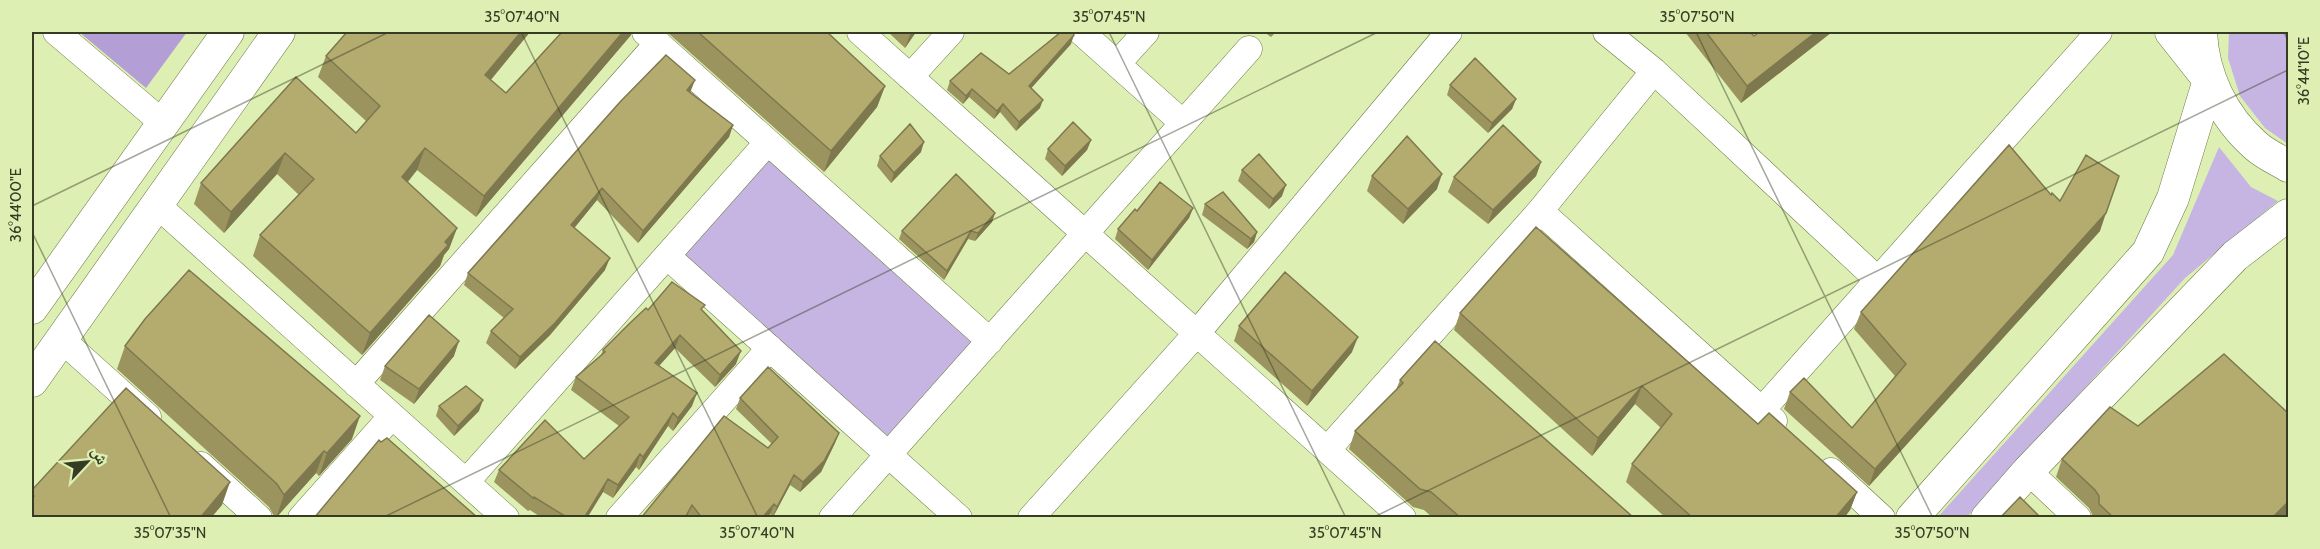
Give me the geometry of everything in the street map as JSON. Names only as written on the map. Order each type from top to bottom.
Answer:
[{"type":"main road","points":[[32,308],[228,32]]},
{"type":"main road","points":[[32,381],[279,32]]},
{"type":"main road","points":[[2171,32],[2209,80],[2229,117],[2257,148],[2289,166]]},
{"type":"main road","points":[[1912,518],[2148,252],[2173,198],[2209,80],[2201,32]]},
{"type":"main road","points":[[1987,518],[2028,471],[2235,256],[2289,214]]},
{"type":"street","points":[[56,32],[163,123]]},
{"type":"street","points":[[860,32],[1403,518]]},
{"type":"street","points":[[910,77],[951,32]]},
{"type":"street","points":[[1081,32],[1184,123]]},
{"type":"street","points":[[1117,64],[1146,32]]},
{"type":"street","points":[[1031,518],[1197,333],[1449,32]]},
{"type":"street","points":[[1606,32],[1654,71],[1878,280]]},
{"type":"street","points":[[1762,410],[2099,32]]},
{"type":"street","points":[[356,384],[652,38],[990,340]]},
{"type":"street","points":[[832,518],[1249,50]]},
{"type":"street","points":[[1327,450],[1540,211],[1654,71]]},
{"type":"street","points":[[466,482],[768,142]]},
{"type":"street","points":[[156,204],[506,518]]},
{"type":"street","points":[[1540,211],[1791,436]]},
{"type":"street","points":[[667,256],[959,518]]},
{"type":"street","points":[[61,339],[259,518]]},
{"type":"street","points":[[619,518],[770,348]]},
{"type":"street","points":[[301,518],[392,416]]},
{"type":"street","points":[[1817,459],[1882,518]]},
{"type":"street","points":[[2028,471],[2078,518]]},
{"type":"shaded area","points":[[79,32],[187,32],[146,88]]},
{"type":"shaded area","points":[[2229,32],[2288,32],[2288,144],[2265,128],[2240,96],[2228,58]]},
{"type":"shaded area","points":[[768,142],[990,341],[889,454],[667,256]]},
{"type":"shaded area","points":[[2219,147],[2251,187],[2278,201],[2185,278],[1967,517],[1937,518],[2173,255]]},
{"type":"building","points":[[347,32],[521,32],[485,75],[506,93],[562,32],[623,32],[484,196],[425,148],[402,177],[457,228],[445,242],[448,245],[370,333],[260,235],[314,179],[285,153],[231,212],[201,183],[296,77],[356,133],[380,106],[326,56]]},
{"type":"building","points":[[698,32],[827,32],[885,86],[831,151]]},
{"type":"building","points":[[1061,32],[1073,32],[1074,35],[1029,86],[1043,100],[1019,122],[1003,104],[997,111],[972,89],[966,96],[950,81],[981,53],[1009,74]]},
{"type":"building","points":[[1706,32],[1750,32],[1754,36],[1759,32],[1816,32],[1747,86]]},
{"type":"building","points":[[666,55],[695,80],[687,90],[733,125],[643,231],[602,188],[571,225],[610,258],[555,323],[520,357],[491,331],[513,309],[468,273],[620,102]]},
{"type":"building","points":[[1475,58],[1516,99],[1492,123],[1450,85]]},
{"type":"building","points":[[1073,122],[1091,140],[1065,166],[1048,149]]},
{"type":"building","points":[[910,124],[924,142],[894,173],[880,156]]},
{"type":"building","points":[[1503,125],[1541,162],[1493,210],[1454,177]]},
{"type":"building","points":[[1407,136],[1442,174],[1408,209],[1372,176]]},
{"type":"building","points":[[2009,145],[2051,195],[2052,193],[2060,201],[2086,155],[2119,176],[2106,213],[1875,469],[1790,392],[1804,378],[1852,428],[1906,364],[1861,312]]},
{"type":"building","points":[[1259,154],[1286,185],[1273,199],[1242,170]]},
{"type":"building","points":[[956,174],[995,213],[978,233],[971,231],[947,271],[902,231]]},
{"type":"building","points":[[1160,182],[1193,208],[1152,260],[1118,229],[1135,209],[1137,211]]},
{"type":"building","points":[[1223,192],[1257,232],[1251,239],[1205,204]]},
{"type":"building","points":[[1536,227],[1758,424],[1769,413],[1857,492],[1835,518],[1693,518],[1632,464],[1672,414],[1642,386],[1598,438],[1460,313]]},
{"type":"building","points":[[189,270],[360,416],[327,453],[324,451],[284,495],[277,484],[125,346],[145,319]]},
{"type":"building","points":[[1285,272],[1358,337],[1312,391],[1239,326]]},
{"type":"building","points":[[672,282],[705,305],[701,309],[741,351],[720,375],[680,335],[655,363],[697,393],[678,418],[673,413],[643,457],[640,454],[618,485],[608,479],[584,518],[568,518],[533,498],[499,470],[545,420],[584,459],[629,417],[576,377],[605,352],[603,350],[646,308],[648,310]]},
{"type":"building","points":[[429,315],[459,341],[419,389],[385,366]]},
{"type":"building","points":[[1435,341],[1634,518],[1461,518],[1431,492],[1420,489],[1355,431],[1403,383],[1400,380]]},
{"type":"building","points":[[2224,354],[2289,414],[2289,501],[2272,518],[2114,518],[2099,504],[2099,496],[2095,490],[2062,459],[2110,407],[2138,426]]},
{"type":"building","points":[[768,367],[839,433],[824,461],[803,482],[794,475],[777,507],[774,504],[762,518],[702,518],[692,505],[685,518],[641,518],[724,416],[768,448],[778,437],[740,398]]},
{"type":"building","points":[[466,386],[483,400],[458,426],[439,406]]},
{"type":"building","points":[[126,388],[230,482],[200,518],[32,518],[32,498],[34,496],[32,490]]},
{"type":"building","points":[[387,438],[478,518],[314,518],[379,440],[381,442]]},
{"type":"building","points":[[2020,497],[2041,518],[2000,518]]}]
